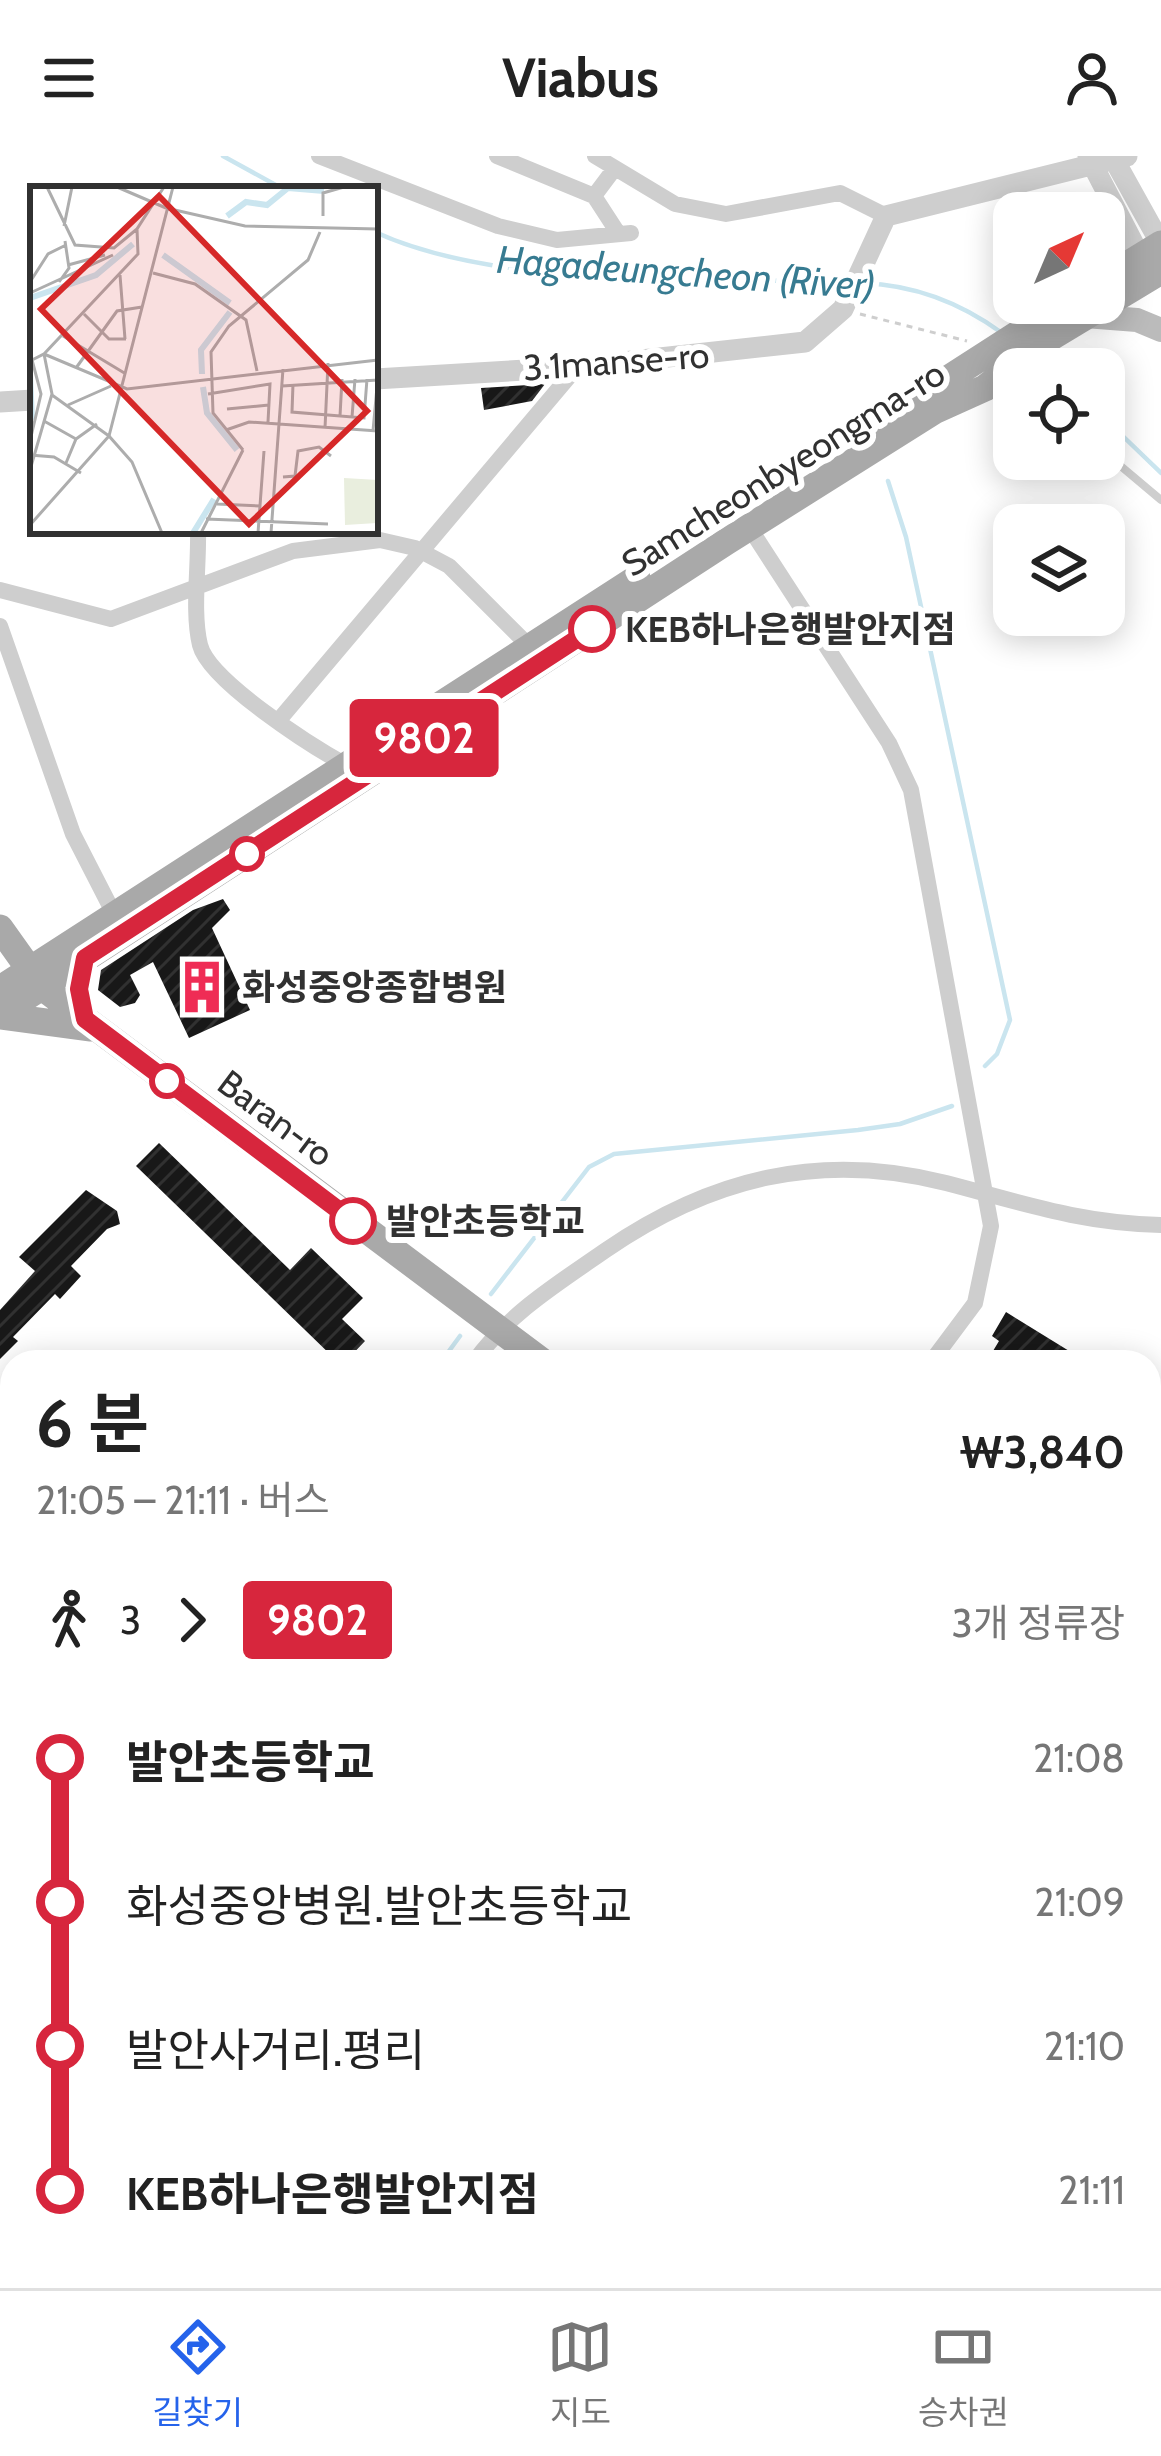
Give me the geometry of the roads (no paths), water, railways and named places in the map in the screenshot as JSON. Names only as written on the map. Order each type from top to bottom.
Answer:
[{"type":"main road","points":[[1125,272],[1156,262]]},
{"type":"main road","points":[[1125,280],[1156,262]]},
{"type":"main road","points":[[1125,318],[1161,330]]},
{"type":"main road","points":[[990,372],[1053,324]]},
{"type":"main road","name":"Samcheonbyeongma-ro","points":[[0,989],[85,958],[990,372]]},
{"type":"main road","name":"Samcheonbyeongma-ro","points":[[0,1015],[34,979],[113,912],[529,646],[990,372]]},
{"type":"main road","points":[[0,928],[34,979]]},
{"type":"main road","points":[[0,1015],[93,1026],[79,989],[85,958]]},
{"type":"main road","name":"Baran-ro","points":[[34,979],[526,1350]]},
{"type":"street","points":[[319,156],[498,226],[557,240],[625,233],[594,196],[497,156]]},
{"type":"street","points":[[595,156],[675,204],[726,214],[840,194],[886,216],[1106,158],[1156,262]]},
{"type":"street","points":[[594,196],[615,168]]},
{"type":"street","name":"3.1manse-ro","points":[[378,379],[577,367],[805,342],[840,313],[886,216]]},
{"type":"street","points":[[279,720],[577,367]]},
{"type":"street","points":[[0,402],[30,400]]},
{"type":"street","points":[[749,527],[889,743],[911,790],[991,1226],[975,1303],[940,1350]]},
{"type":"street","points":[[198,534],[200,646],[212,665],[279,720],[346,765]]},
{"type":"street","points":[[0,590],[111,619],[200,584],[333,542],[380,540],[424,553],[466,578],[529,646]]},
{"type":"street","points":[[0,626],[73,834],[113,912]]},
{"type":"street","points":[[483,1350],[497,1330],[653,1218],[712,1190],[791,1173],[874,1171],[1095,1224],[1161,1225]]},
{"type":"lane","points":[[1125,470],[1161,500]]},
{"type":"waterway","name":"Hagadeungcheon (River)","points":[[223,156],[278,186]]},
{"type":"waterway","points":[[378,233],[426,251],[542,272],[845,282]]},
{"type":"waterway","name":"Hagadeungcheon (River)","points":[[863,283],[936,298],[1002,333]]},
{"type":"waterway","name":"Hagadeungcheon (River)","points":[[1125,438],[1161,473]]},
{"type":"waterway","points":[[888,481],[906,537],[1010,1020],[997,1054],[985,1066]]},
{"type":"waterway","points":[[491,1294],[589,1167],[614,1154],[858,1130],[900,1124],[952,1106]]},
{"type":"waterway","points":[[450,1350],[460,1336]]},
{"type":"place","name":"KEB하나은행발안지점","points":[[592,629]]},
{"type":"place","name":"화성중앙종합병원","points":[[202,987]]},
{"type":"place","name":"발안초등학교","points":[[353,1221]]}]
